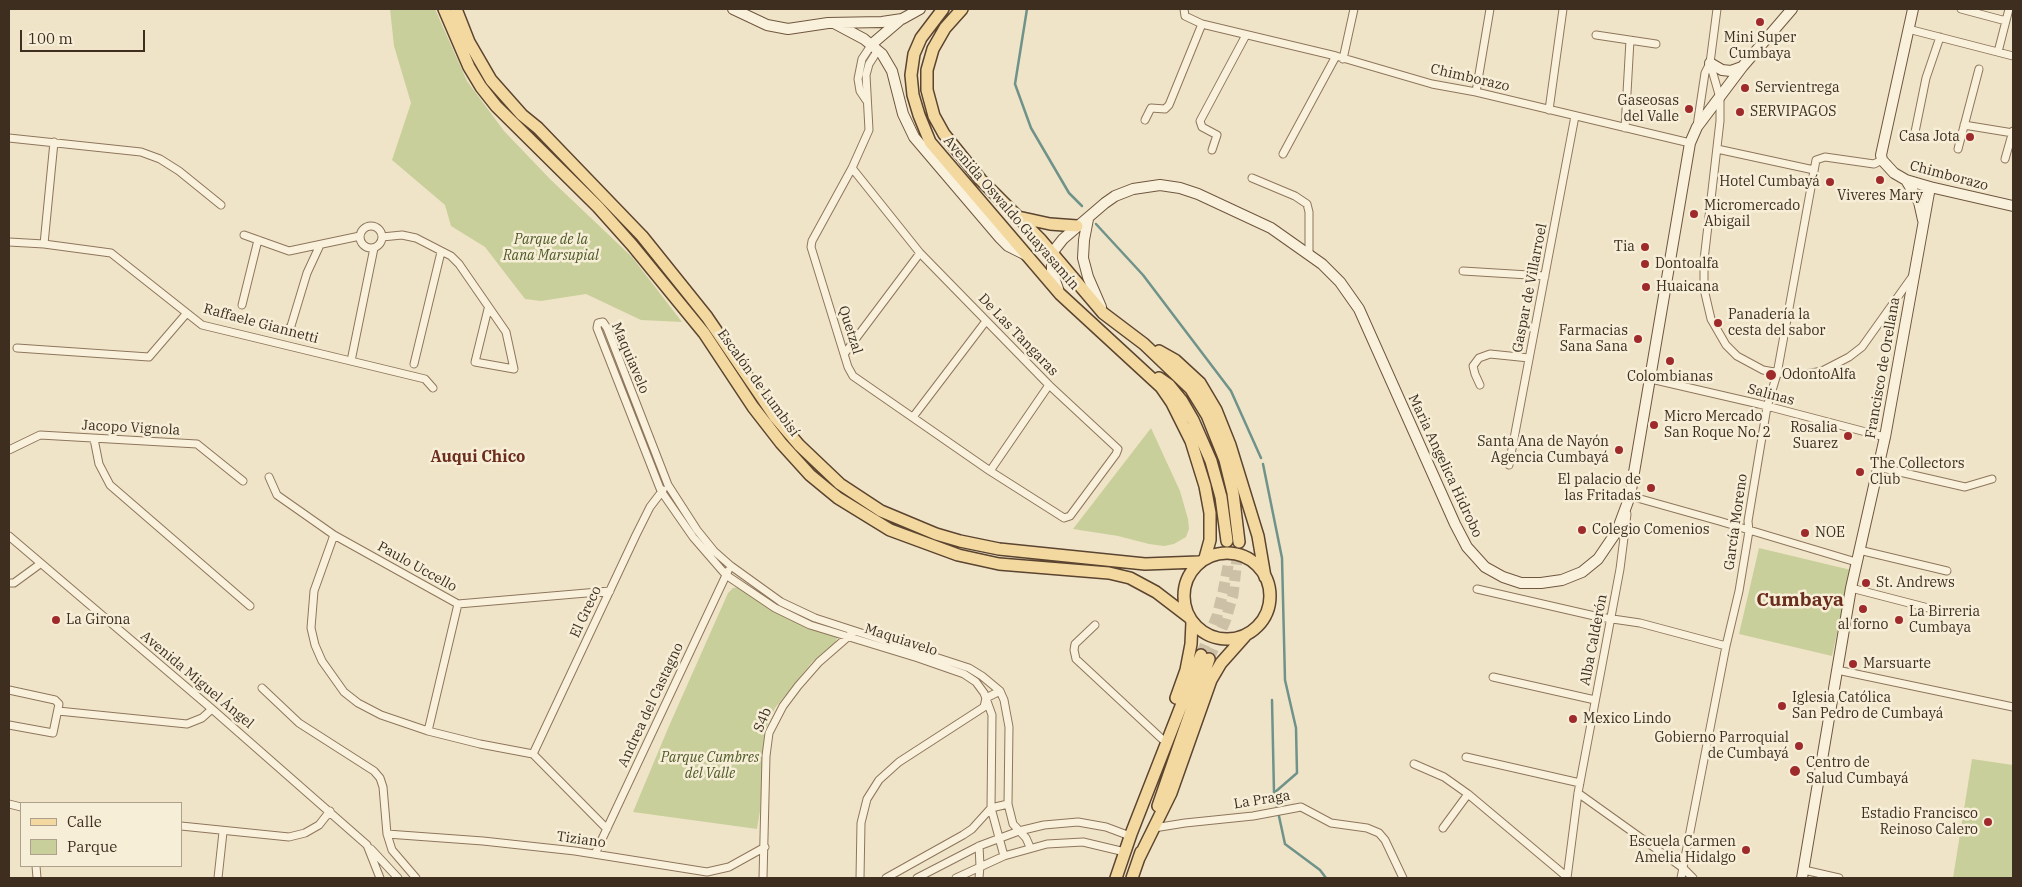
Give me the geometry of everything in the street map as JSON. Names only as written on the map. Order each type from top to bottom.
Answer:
[{"type":"main road","name":"Escalón de Lumbisí","points":[[444,9],[469,66],[481,87],[496,106],[598,207],[632,245],[704,333],[748,399],[781,443],[810,474],[838,498],[890,530],[958,555],[999,564],[1109,573],[1130,578],[1156,592],[1191,620]]},
{"type":"main road","name":"Escalón de Lumbisí","points":[[456,9],[469,42],[492,80],[522,115],[538,128],[642,236],[707,317],[775,417],[799,445],[840,484],[881,511],[936,534],[960,541],[999,549],[1146,564],[1202,560]]},
{"type":"main road","name":"Avenida Oswaldo Guayasamín","points":[[942,9],[921,38],[914,54],[911,75],[918,115],[930,142],[1060,294],[1161,387],[1191,440],[1205,486],[1210,513],[1210,540],[1202,560]]},
{"type":"main road","name":"Avenida Oswaldo Guayasamín","points":[[962,9],[945,28],[933,49],[927,70],[927,90],[934,116],[944,134],[981,180],[1052,253],[1103,313],[1144,344],[1191,389],[1207,415],[1225,460],[1233,493],[1233,542],[1211,461],[1194,420],[1169,385],[1133,360]]},
{"type":"main road","points":[[1016,216],[1050,224],[1078,226]]},
{"type":"main road","name":"Avenida Oswaldo Guayasamín","points":[[1144,344],[1175,360],[1200,383],[1216,410],[1230,445],[1258,536],[1266,577]]},
{"type":"main road","points":[[1139,858],[1171,793],[1211,680],[1221,663],[1260,623],[1268,609],[1270,598],[1266,577],[1258,565],[1246,557],[1232,553],[1218,553],[1202,560],[1191,571],[1185,582],[1183,595],[1185,607],[1191,620],[1201,631],[1212,637],[1236,638],[1248,634]]},
{"type":"main road","points":[[1131,835],[1136,810],[1186,670],[1191,644],[1191,620]]},
{"type":"main road","points":[[1116,878],[1131,835],[1205,657],[1132,878]]},
{"type":"street","points":[[732,9],[758,22],[780,28],[834,23],[882,22],[902,19]]},
{"type":"street","points":[[875,47],[902,19],[920,9]]},
{"type":"street","points":[[1145,120],[1151,108],[1165,109],[1169,105],[1202,24],[1185,16],[1184,9]]},
{"type":"street","points":[[1283,154],[1339,57],[1354,9]]},
{"type":"street","points":[[1476,92],[1490,9]]},
{"type":"street","points":[[1549,110],[1563,9]]},
{"type":"street","points":[[1697,127],[1705,73],[1710,62],[1717,9]]},
{"type":"street","name":"Maria Angelica Hidrobo","points":[[1052,253],[1063,239],[1103,204],[1115,196],[1147,186],[1160,185],[1180,188],[1198,194],[1271,228],[1322,264],[1340,282],[1359,309],[1467,547],[1485,567],[1502,577],[1521,583],[1562,580],[1582,572],[1598,559],[1610,544],[1617,531],[1630,499],[1690,143],[1697,127],[1743,66],[1792,9]]},
{"type":"street","points":[[1717,150],[1814,170],[1816,160],[1820,157],[1874,164],[1882,160],[1913,9]]},
{"type":"street","points":[[1961,9],[2006,21]]},
{"type":"street","points":[[1998,52],[2009,9]]},
{"type":"street","points":[[834,23],[875,47],[886,60],[892,71],[903,114],[914,137],[1000,238],[1008,246],[1029,256]]},
{"type":"street","name":"Chimborazo","points":[[1202,24],[1339,57],[1432,84],[1476,92],[1690,143]]},
{"type":"street","points":[[1908,29],[2013,56]]},
{"type":"street","points":[[1212,150],[1217,134],[1202,126],[1200,121],[1246,35]]},
{"type":"street","points":[[1596,35],[1656,44]]},
{"type":"street","points":[[1914,137],[1926,78],[1940,37]]},
{"type":"street","points":[[1626,128],[1630,40]]},
{"type":"street","name":"Quetzal","points":[[875,47],[862,59],[858,79],[860,91],[866,100],[870,120],[869,130],[852,168],[812,241],[811,247],[848,367],[854,376],[990,471],[1064,518],[1070,516]]},
{"type":"street","points":[[1710,62],[1726,71],[1736,70],[1743,66]]},
{"type":"street","points":[[1710,62],[1720,98],[1720,121],[1704,260],[1704,289],[1707,305],[1718,333],[1737,356],[1763,370],[1777,374],[1796,376],[1822,371],[1849,358],[1862,347],[1914,274]]},
{"type":"street","points":[[1958,149],[1979,68]]},
{"type":"street","name":"Gaspar de Villarroel","points":[[1509,465],[1575,116]]},
{"type":"street","points":[[1964,125],[2013,132],[2005,159]]},
{"type":"street","points":[[9,138],[142,152],[160,159],[179,171],[221,205]]},
{"type":"street","points":[[44,244],[54,142]]},
{"type":"street","name":"Chimborazo","points":[[1882,160],[1894,173],[1906,180],[2013,206]]},
{"type":"street","name":"De Las Tangaras","points":[[852,168],[920,253],[1049,385],[1118,449],[1070,516]]},
{"type":"street","name":"García Moreno","points":[[1681,878],[1726,646],[1739,591],[1749,531],[1748,521],[1767,407],[1777,374],[1814,170]]},
{"type":"street","points":[[1252,178],[1295,196],[1307,204],[1309,212],[1309,255]]},
{"type":"street","points":[[1906,180],[1919,202],[1924,222],[1923,229]]},
{"type":"street","name":"Francisco de Orellana","points":[[1803,874],[1858,550],[1885,437],[1930,187]]},
{"type":"street","points":[[1089,218],[1084,240],[1083,258],[1088,277],[1103,313]]},
{"type":"street","points":[[351,361],[374,248],[380,244],[382,237],[377,228],[370,226],[363,230],[360,236],[364,246],[374,248]]},
{"type":"street","points":[[244,235],[289,251],[360,236]]},
{"type":"street","points":[[382,237],[402,235],[416,238],[451,256],[459,264],[488,309],[506,332],[514,369],[474,362],[488,309]]},
{"type":"street","points":[[242,305],[258,240]]},
{"type":"street","name":"Raffaele Giannetti","points":[[9,242],[44,244],[111,253],[186,314],[202,324],[426,379],[433,388]]},
{"type":"street","points":[[286,332],[291,326],[307,273],[320,245]]},
{"type":"street","points":[[414,364],[441,252]]},
{"type":"street","points":[[845,353],[920,253]]},
{"type":"street","points":[[1052,253],[1052,272],[1060,294]]},
{"type":"street","points":[[1462,271],[1545,276]]},
{"type":"street","points":[[17,348],[149,357],[186,314]]},
{"type":"street","points":[[912,417],[986,321]]},
{"type":"street","name":"Maquiavelo","points":[[1000,691],[969,668],[815,618],[781,602],[731,566],[714,551],[697,530],[668,486],[604,323],[599,322],[597,328],[661,491],[693,537],[726,575],[775,608],[810,625],[964,674],[976,682],[986,698],[991,711],[991,808],[1004,856]]},
{"type":"street","points":[[1480,384],[1473,366],[1479,358],[1490,354],[1529,358]]},
{"type":"street","name":"Salinas","points":[[1651,378],[1885,437]]},
{"type":"street","points":[[990,471],[1049,385]]},
{"type":"street","name":"Jacopo Vignola","points":[[9,450],[40,435],[197,444],[243,481]]},
{"type":"street","points":[[94,438],[99,464],[110,485],[250,606]]},
{"type":"street","points":[[1878,467],[1965,487],[1992,479]]},
{"type":"street","name":"Paulo Uccello","points":[[269,478],[278,495],[334,535],[458,604],[610,591]]},
{"type":"street","name":"El Greco","points":[[533,754],[636,535],[661,491],[668,486]]},
{"type":"street","points":[[1630,499],[1856,562]]},
{"type":"street","name":"Alba Calderón","points":[[1578,793],[1611,619],[1630,499]]},
{"type":"street","points":[[334,535],[314,591],[311,628],[315,645],[322,661],[344,692],[358,703],[381,715],[428,731],[480,744],[533,754],[607,829]]},
{"type":"street","name":"Avenida Miguel Ángel","points":[[9,536],[330,811],[367,845],[398,878]]},
{"type":"street","points":[[1858,550],[1947,571]]},
{"type":"street","points":[[9,583],[14,583],[40,564]]},
{"type":"street","name":"Andrea del Castagno","points":[[595,854],[731,566]]},
{"type":"street","points":[[1851,588],[1940,611]]},
{"type":"street","points":[[1477,589],[1508,598],[1640,623],[1726,646]]},
{"type":"street","points":[[428,731],[458,604]]},
{"type":"street","points":[[1094,624],[1075,644],[1076,659],[1162,739]]},
{"type":"street","name":"S4b","points":[[763,878],[766,756],[769,733],[782,706],[798,686],[819,662],[855,630]]},
{"type":"street","points":[[1838,670],[2013,707]]},
{"type":"street","points":[[1493,677],[1595,700]]},
{"type":"street","points":[[262,688],[306,728],[374,771],[380,778],[387,834],[392,850],[416,878]]},
{"type":"street","points":[[9,690],[55,700],[62,711],[53,733],[9,725]]},
{"type":"street","points":[[860,878],[861,823],[867,799],[879,780],[899,762],[984,707],[986,698],[1000,691],[1006,707],[1009,727],[1008,804],[1014,824],[1026,838],[1030,847]]},
{"type":"street","points":[[984,707],[991,711],[1006,707]]},
{"type":"street","points":[[62,711],[187,724],[202,718],[212,710]]},
{"type":"street","points":[[1466,757],[1580,783]]},
{"type":"street","points":[[1414,764],[1444,777],[1468,794],[1567,878]]},
{"type":"street","points":[[1567,878],[1578,793],[1683,868],[1692,878]]},
{"type":"street","points":[[1443,828],[1468,794]]},
{"type":"street","points":[[886,878],[972,829],[991,808],[1008,804]]},
{"type":"street","name":"La Praga","points":[[1153,828],[1253,816],[1301,806],[1331,823],[1367,828],[1379,833],[1385,840],[1403,878]]},
{"type":"street","points":[[182,826],[289,838],[305,833],[319,825],[330,811]]},
{"type":"street","points":[[917,878],[979,846],[1019,831],[1044,825],[1078,822],[1106,827],[1131,835]]},
{"type":"street","points":[[218,878],[223,832]]},
{"type":"street","name":"Tiziano","points":[[387,834],[483,841],[595,854],[707,872],[729,867],[765,847]]},
{"type":"street","points":[[956,878],[980,866],[1030,847],[1064,842],[1083,842],[1125,852]]},
{"type":"street","name":"Avenida Miguel Ángel","points":[[367,845],[380,878]]},
{"type":"street","points":[[979,846],[979,878]]},
{"type":"street","points":[[1803,874],[1839,878]]},
{"type":"green space","name":"Parque de la Rana Marsupial","points":[[390,9],[435,9],[467,81],[504,131],[551,180],[632,257],[682,322],[641,320],[586,294],[541,301],[525,299],[485,247],[451,226],[445,205],[392,160],[411,103],[394,46]]},
{"type":"green space","points":[[1151,428],[1180,491],[1188,519],[1189,529],[1186,537],[1174,544],[1164,546],[1073,529]]},
{"type":"green space","points":[[1759,548],[1851,570],[1832,656],[1739,634]]},
{"type":"green space","name":"Parque Cumbres del Valle","points":[[739,587],[790,611],[833,626],[838,630],[835,643],[812,662],[775,708],[765,730],[760,811],[757,829],[633,812],[728,593],[733,588]]},
{"type":"green space","name":"Estadio Francisco Reinoso Calero","points":[[1972,759],[2013,765],[2013,878],[1953,878]]},
{"type":"waterway","points":[[1027,9],[1015,84],[1031,128],[1069,193],[1082,206]]},
{"type":"waterway","points":[[1096,224],[1143,275],[1231,391],[1261,458]]},
{"type":"waterway","points":[[1263,464],[1282,558],[1285,680],[1296,728],[1297,773],[1274,793]]},
{"type":"waterway","points":[[1272,700],[1274,793],[1285,844],[1320,870],[1326,878]]},
{"type":"tunnel","points":[[1201,655],[1217,616],[1223,592],[1228,566],[1227,541]]},
{"type":"tunnel","points":[[1209,659],[1226,619],[1233,595],[1239,542]]},
{"type":"place","name":"Mini Super Cumbaya","points":[[1760,22]]},
{"type":"place","name":"Servientrega","points":[[1745,88]]},
{"type":"place","name":"Gaseosas del Valle","points":[[1689,109]]},
{"type":"place","name":"SERVIPAGOS","points":[[1740,112]]},
{"type":"place","name":"Casa Jota","points":[[1970,137]]},
{"type":"place","name":"Viveres Mary","points":[[1880,180]]},
{"type":"place","name":"Hotel Cumbayá","points":[[1830,182]]},
{"type":"place","name":"Micromercado Abigail","points":[[1694,214]]},
{"type":"place","name":"Tia","points":[[1645,247]]},
{"type":"place","name":"Dontoalfa","points":[[1645,264]]},
{"type":"place","name":"Huaicana","points":[[1646,287]]},
{"type":"place","name":"Panadería la cesta del sabor","points":[[1718,323]]},
{"type":"place","name":"Farmacias Sana Sana","points":[[1638,339]]},
{"type":"place","name":"Colombianas","points":[[1670,361]]},
{"type":"place","name":"OdontoAlfa","points":[[1771,375]]},
{"type":"place","name":"Micro Mercado San Roque No. 2","points":[[1654,425]]},
{"type":"place","name":"Rosalia Suarez","points":[[1848,436]]},
{"type":"place","name":"Santa Ana de Nayón Agencia Cumbayá","points":[[1619,450]]},
{"type":"place","name":"The Collectors Club","points":[[1860,472]]},
{"type":"place","name":"El palacio de las Fritadas","points":[[1651,488]]},
{"type":"place","name":"Colegio Comenios","points":[[1582,530]]},
{"type":"place","name":"NOE","points":[[1805,533]]},
{"type":"place","name":"St. Andrews","points":[[1866,583]]},
{"type":"place","name":"al forno","points":[[1863,609]]},
{"type":"place","name":"La Girona","points":[[56,620]]},
{"type":"place","name":"La Birreria Cumbaya","points":[[1899,620]]},
{"type":"place","name":"Marsuarte","points":[[1853,664]]},
{"type":"place","name":"Iglesia Católica San Pedro de Cumbayá","points":[[1782,706]]},
{"type":"place","name":"Mexico Lindo","points":[[1573,719]]},
{"type":"place","name":"Gobierno Parroquial de Cumbayá","points":[[1799,746]]},
{"type":"place","name":"Centro de Salud Cumbayá","points":[[1795,771]]},
{"type":"place","name":"Estadio Francisco Reinoso Calero","points":[[1988,822]]},
{"type":"place","name":"Escuela Carmen Amelia Hidalgo","points":[[1746,850]]},
{"type":"district","name":"Auqui Chico","points":[[478,457]]},
{"type":"district","name":"Cumbaya","points":[[1800,601]]}]
